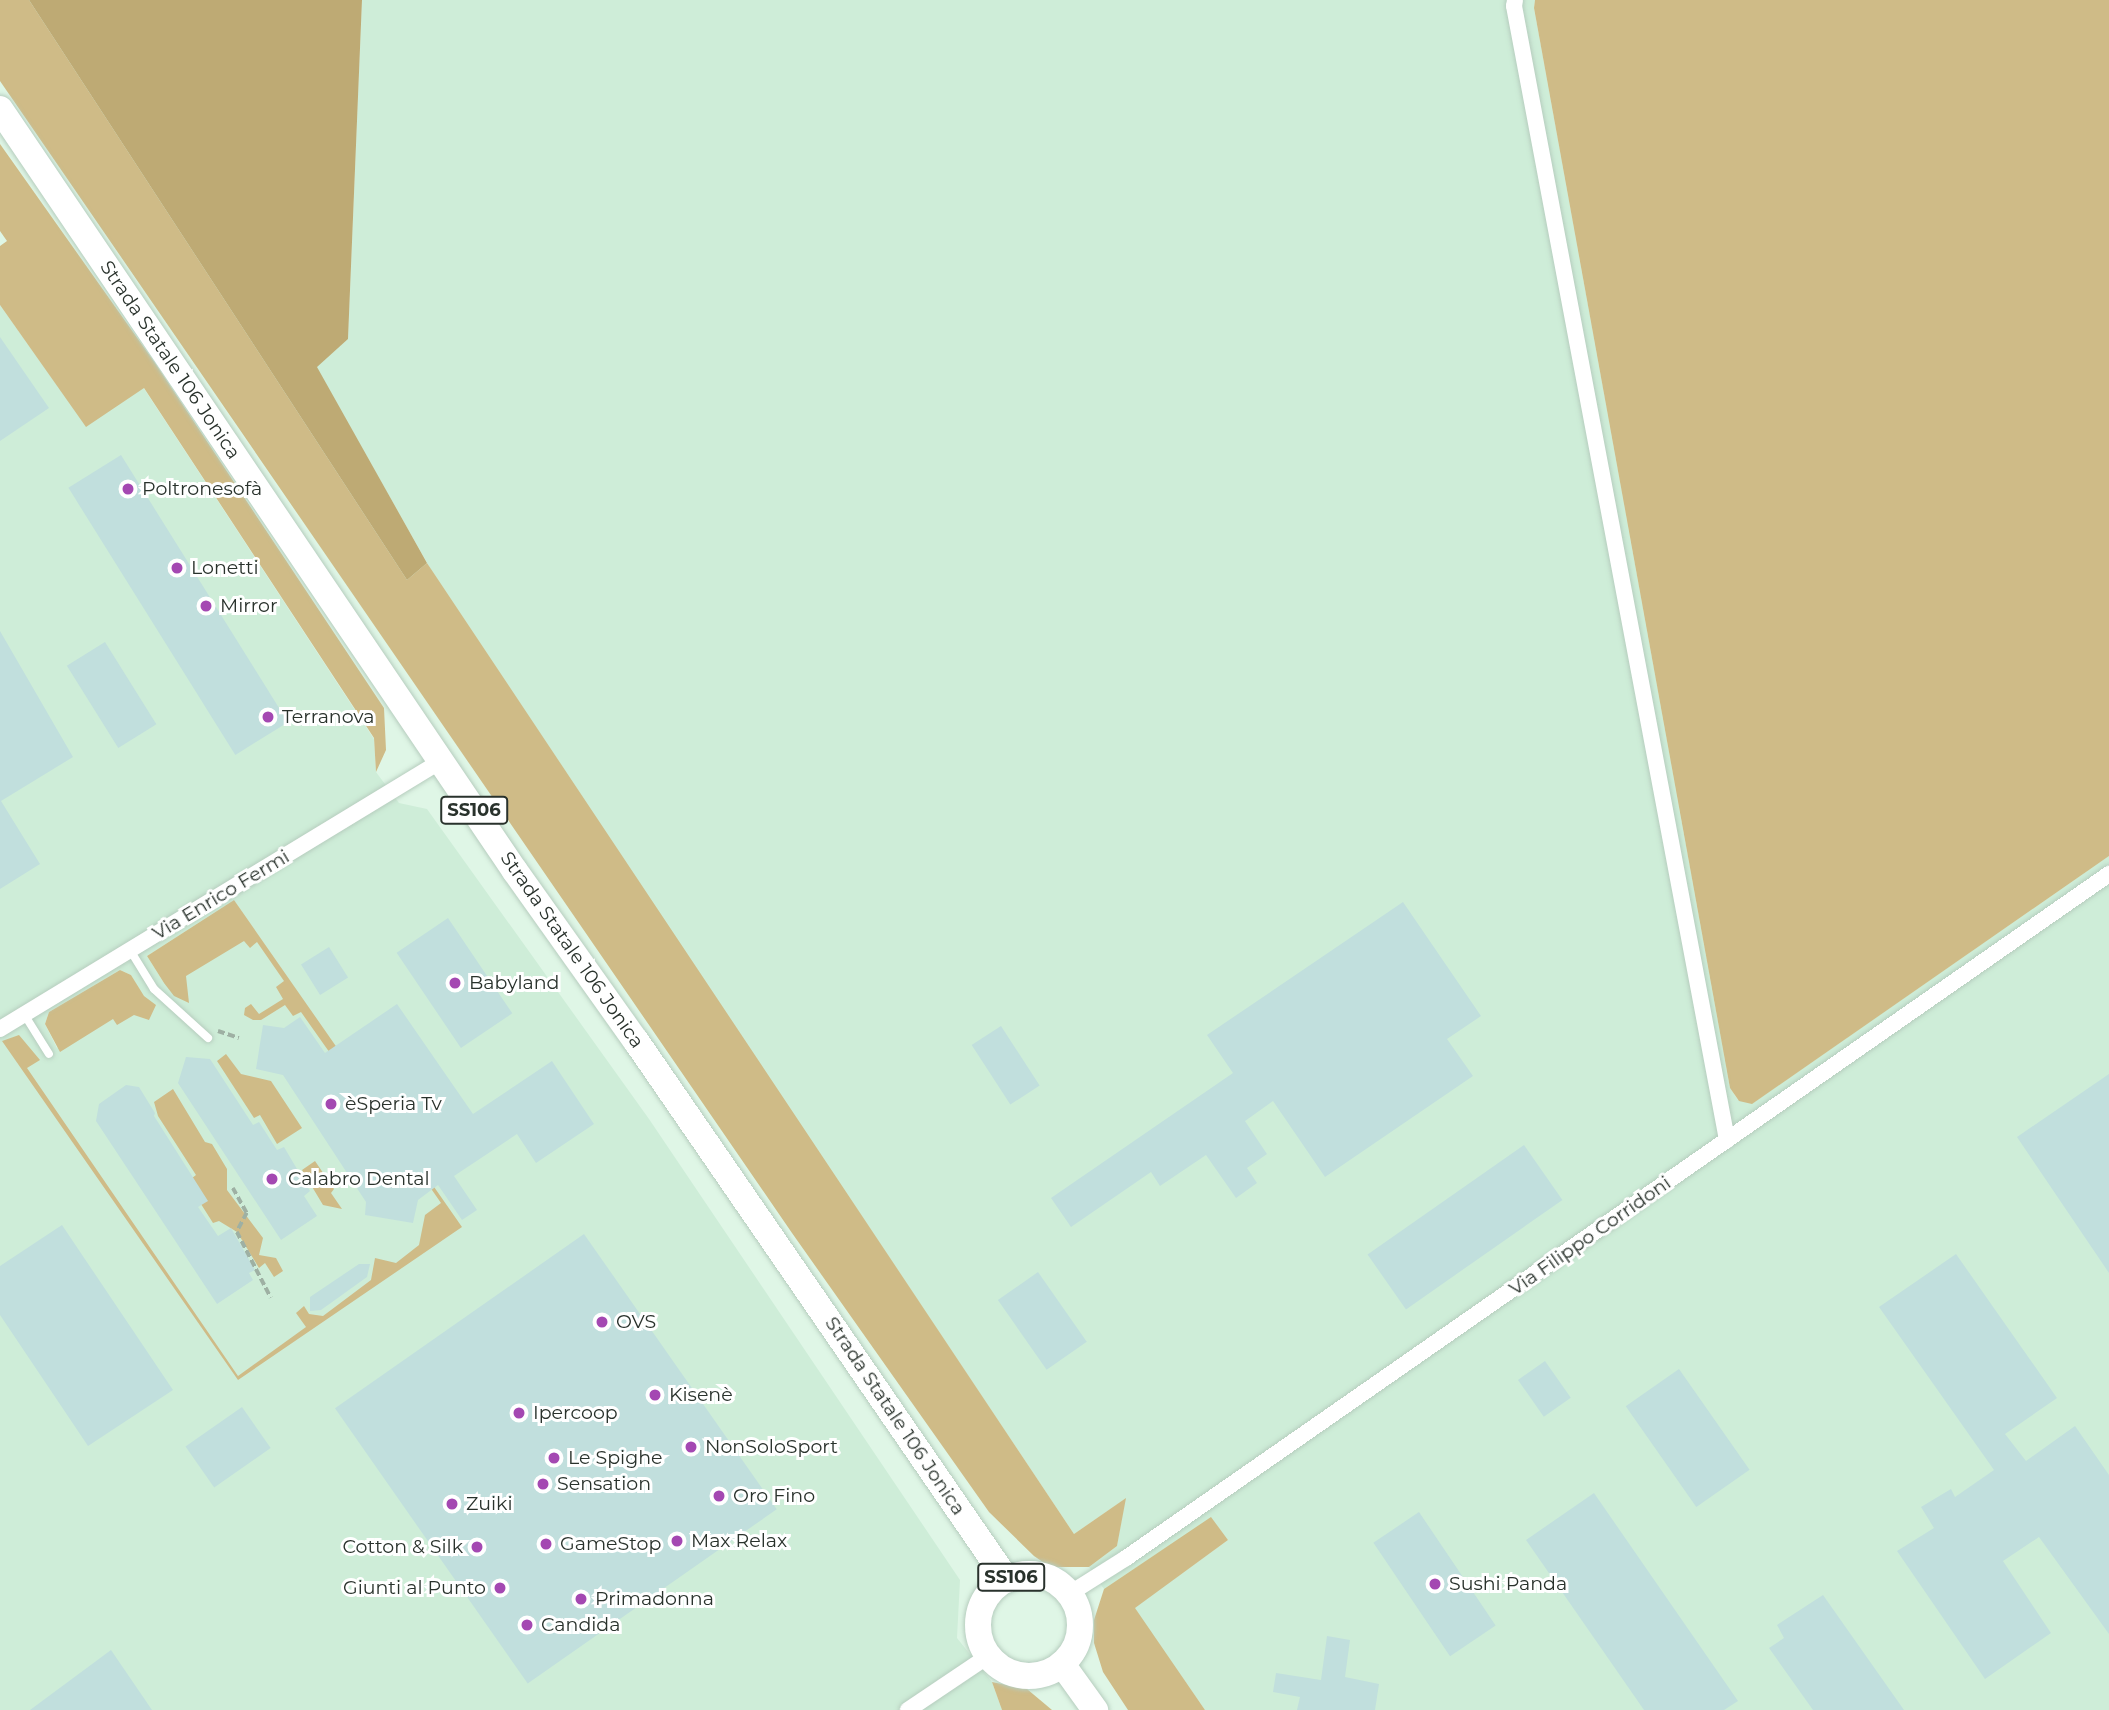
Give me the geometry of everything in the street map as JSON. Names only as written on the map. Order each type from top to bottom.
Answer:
[{"type":"main road","name":"Strada Statale 106 Jonica","points":[[0,109],[441,761],[1007,1580]]},
{"type":"main road","name":"SS106","points":[[988,1656],[981,1642],[978,1626],[980,1610],[987,1595],[1007,1580],[1031,1574],[1048,1577],[1069,1594],[1080,1617],[1079,1634],[1073,1651],[1062,1664]]},
{"type":"main road","points":[[988,1656],[1000,1667],[1031,1676],[1046,1673],[1062,1664],[1095,1710]]},
{"type":"street","points":[[1515,0],[1727,1140]]},
{"type":"street","name":"Via Enrico Fermi","points":[[0,1029],[441,761]]},
{"type":"street","name":"Via Filippo Corridoni","points":[[1069,1594],[1126,1558],[2109,874]]},
{"type":"street","points":[[908,1710],[988,1656]]},
{"type":"lane","points":[[130,950],[164,1001],[208,1038]]},
{"type":"lane","points":[[24,1014],[49,1054]]},
{"type":"path","points":[[228,1036],[239,1038]]},
{"type":"path","points":[[233,1188],[247,1213],[237,1232],[271,1298]]},
{"type":"shaded area","points":[[0,0],[29,0],[407,580],[427,563],[1074,1534],[1126,1498],[1117,1546],[1089,1567],[1050,1567],[1034,1556],[989,1512],[792,1233],[0,81]]},
{"type":"shaded area","points":[[29,0],[362,0],[348,339],[317,367],[427,563],[407,580]]},
{"type":"shaded area","points":[[362,0],[1535,0],[1534,8],[1730,1088],[1738,1100],[1753,1103],[2109,856],[2109,1710],[1205,1710],[1134,1608],[1228,1540],[1211,1518],[1104,1589],[1089,1567],[1117,1546],[1125,1499],[1074,1534],[438,582],[316,367],[348,339]]},
{"type":"shaded area","points":[[1535,0],[2109,0],[2109,856],[1752,1104],[1739,1101],[1730,1088],[1534,8]]},
{"type":"shaded area","points":[[0,144],[155,363],[384,708],[386,750],[376,772],[374,738],[144,388],[86,427],[0,305],[0,246],[7,241],[0,231]]},
{"type":"shaded area","points":[[0,305],[86,426],[143,387],[374,739],[376,772],[399,803],[427,809],[649,1119],[960,1580],[957,1638],[992,1682],[1002,1710],[0,1710]],"holes":[[[234,900],[252,929],[164,983],[147,956]],[[120,970],[131,975],[143,996],[57,1048],[45,1024],[49,1012]]]},
{"type":"shaded area","points":[[234,900],[462,1227],[238,1380],[2,1041],[19,1035],[40,1060],[27,1068],[238,1376],[306,1327],[296,1313],[304,1306],[309,1314],[323,1316],[371,1280],[375,1258],[396,1263],[419,1245],[425,1215],[441,1203],[389,1128],[385,1131],[301,1012],[293,1016],[285,1005],[261,1020],[253,1020],[244,1015],[245,1008],[251,1004],[259,1014],[283,999],[276,987],[284,981],[257,942],[250,948],[244,941],[186,976],[189,1003],[174,996],[164,983],[147,956]]},
{"type":"shaded area","points":[[120,970],[131,975],[144,996],[156,1005],[149,1020],[134,1015],[117,1025],[113,1019],[60,1052],[45,1024],[49,1012]]},
{"type":"shaded area","points":[[226,1054],[241,1074],[271,1081],[302,1128],[277,1144],[260,1115],[254,1118],[217,1061]]},
{"type":"shaded area","points":[[173,1089],[205,1142],[212,1144],[227,1169],[227,1190],[263,1238],[259,1255],[276,1258],[283,1271],[274,1277],[265,1263],[259,1268],[237,1232],[219,1221],[213,1223],[187,1182],[196,1175],[158,1116],[154,1102]]},
{"type":"shaded area","points":[[315,1161],[334,1189],[331,1193],[342,1209],[323,1205],[302,1170]]},
{"type":"shaded area","points":[[1211,1517],[1228,1540],[1135,1608],[1205,1710],[1128,1710],[1103,1672],[1094,1643],[1094,1620],[1104,1589]]},
{"type":"shaded area","points":[[992,1682],[1027,1689],[1052,1710],[1002,1710]]},
{"type":"building","points":[[0,337],[49,408],[0,441]]},
{"type":"building","points":[[121,455],[288,722],[235,755],[68,488]]},
{"type":"building","points":[[0,631],[73,757],[1,801],[40,864],[0,889]]},
{"type":"building","points":[[105,642],[156,724],[118,748],[67,666]]},
{"type":"building","points":[[1403,902],[1481,1016],[1447,1039],[1473,1076],[1325,1177],[1273,1101],[1245,1121],[1267,1154],[1247,1168],[1257,1183],[1236,1198],[1206,1155],[1160,1186],[1151,1172],[1071,1227],[1051,1198],[1233,1073],[1207,1035]]},
{"type":"building","name":"Babyland","points":[[448,918],[512,1013],[461,1048],[397,953]]},
{"type":"building","points":[[329,947],[348,978],[320,995],[301,964]]},
{"type":"building","points":[[397,1004],[473,1114],[552,1061],[594,1124],[536,1163],[517,1134],[454,1176],[477,1210],[462,1220],[438,1185],[418,1200],[413,1223],[365,1215],[366,1202],[283,1075],[256,1069],[263,1025],[284,1028],[300,1017],[325,1053]]},
{"type":"building","points":[[1001,1026],[1040,1086],[1010,1105],[972,1045]]},
{"type":"building","points":[[186,1057],[210,1059],[253,1125],[259,1122],[277,1150],[284,1147],[310,1191],[304,1196],[317,1216],[281,1240],[178,1083]]},
{"type":"building","points":[[2109,1074],[2109,1273],[2017,1137]]},
{"type":"building","points":[[126,1085],[139,1087],[155,1113],[154,1116],[208,1201],[198,1207],[218,1236],[231,1228],[255,1270],[249,1273],[253,1280],[217,1304],[96,1121],[99,1104]]},
{"type":"building","points":[[1524,1145],[1562,1200],[1406,1309],[1368,1255]]},
{"type":"building","points":[[62,1225],[173,1390],[88,1446],[0,1315],[0,1266]]},
{"type":"building","name":"Le Spighe","points":[[584,1234],[777,1509],[528,1684],[335,1408]]},
{"type":"building","points":[[1956,1254],[2057,1398],[2005,1434],[2026,1461],[2075,1426],[2109,1475],[2109,1634],[2039,1537],[2003,1561],[2051,1633],[1985,1679],[1897,1551],[1934,1528],[1921,1507],[1951,1489],[1955,1497],[1994,1470],[1879,1307]]},
{"type":"building","points":[[359,1264],[370,1264],[367,1277],[321,1310],[310,1311],[310,1297]]},
{"type":"building","points":[[1038,1272],[1087,1342],[1047,1370],[998,1300]]},
{"type":"building","points":[[1545,1361],[1571,1398],[1544,1417],[1518,1380]]},
{"type":"building","points":[[1679,1369],[1750,1470],[1696,1507],[1626,1406]]},
{"type":"building","points":[[242,1407],[271,1448],[214,1488],[185,1447]]},
{"type":"building","points":[[1594,1493],[1738,1701],[1724,1710],[1644,1710],[1526,1540]]},
{"type":"building","name":"Sushi Panda","points":[[1419,1512],[1496,1626],[1450,1656],[1373,1543]]},
{"type":"building","points":[[1823,1595],[1904,1710],[1813,1710],[1769,1648],[1784,1638],[1777,1625]]},
{"type":"building","points":[[1327,1636],[1350,1640],[1345,1677],[1379,1684],[1375,1710],[1297,1710],[1300,1697],[1273,1692],[1276,1673],[1321,1680]]},
{"type":"building","points":[[111,1650],[152,1710],[30,1710]]},
{"type":"place","name":"Poltronesofà","points":[[128,489]]},
{"type":"place","name":"Lonetti","points":[[177,568]]},
{"type":"place","name":"Mirror","points":[[206,606]]},
{"type":"place","name":"Terranova","points":[[268,717]]},
{"type":"place","name":"Babyland","points":[[455,983]]},
{"type":"place","name":"èSperia Tv","points":[[331,1104]]},
{"type":"place","name":"Calabro Dental","points":[[272,1179]]},
{"type":"place","name":"OVS","points":[[602,1322]]},
{"type":"place","name":"Kisenè","points":[[655,1395]]},
{"type":"place","name":"Ipercoop","points":[[519,1413]]},
{"type":"place","name":"NonSoloSport","points":[[691,1447]]},
{"type":"place","name":"Le Spighe","points":[[554,1458]]},
{"type":"place","name":"Sensation","points":[[543,1484]]},
{"type":"place","name":"Oro Fino","points":[[719,1496]]},
{"type":"place","name":"Zuiki","points":[[452,1504]]},
{"type":"place","name":"Max Relax","points":[[677,1541]]},
{"type":"place","name":"GameStop","points":[[546,1544]]},
{"type":"place","name":"Cotton & Silk","points":[[477,1547]]},
{"type":"place","name":"Sushi Panda","points":[[1435,1584]]},
{"type":"place","name":"Giunti al Punto","points":[[500,1588]]},
{"type":"place","name":"Primadonna","points":[[581,1599]]},
{"type":"place","name":"Candida","points":[[527,1625]]}]
